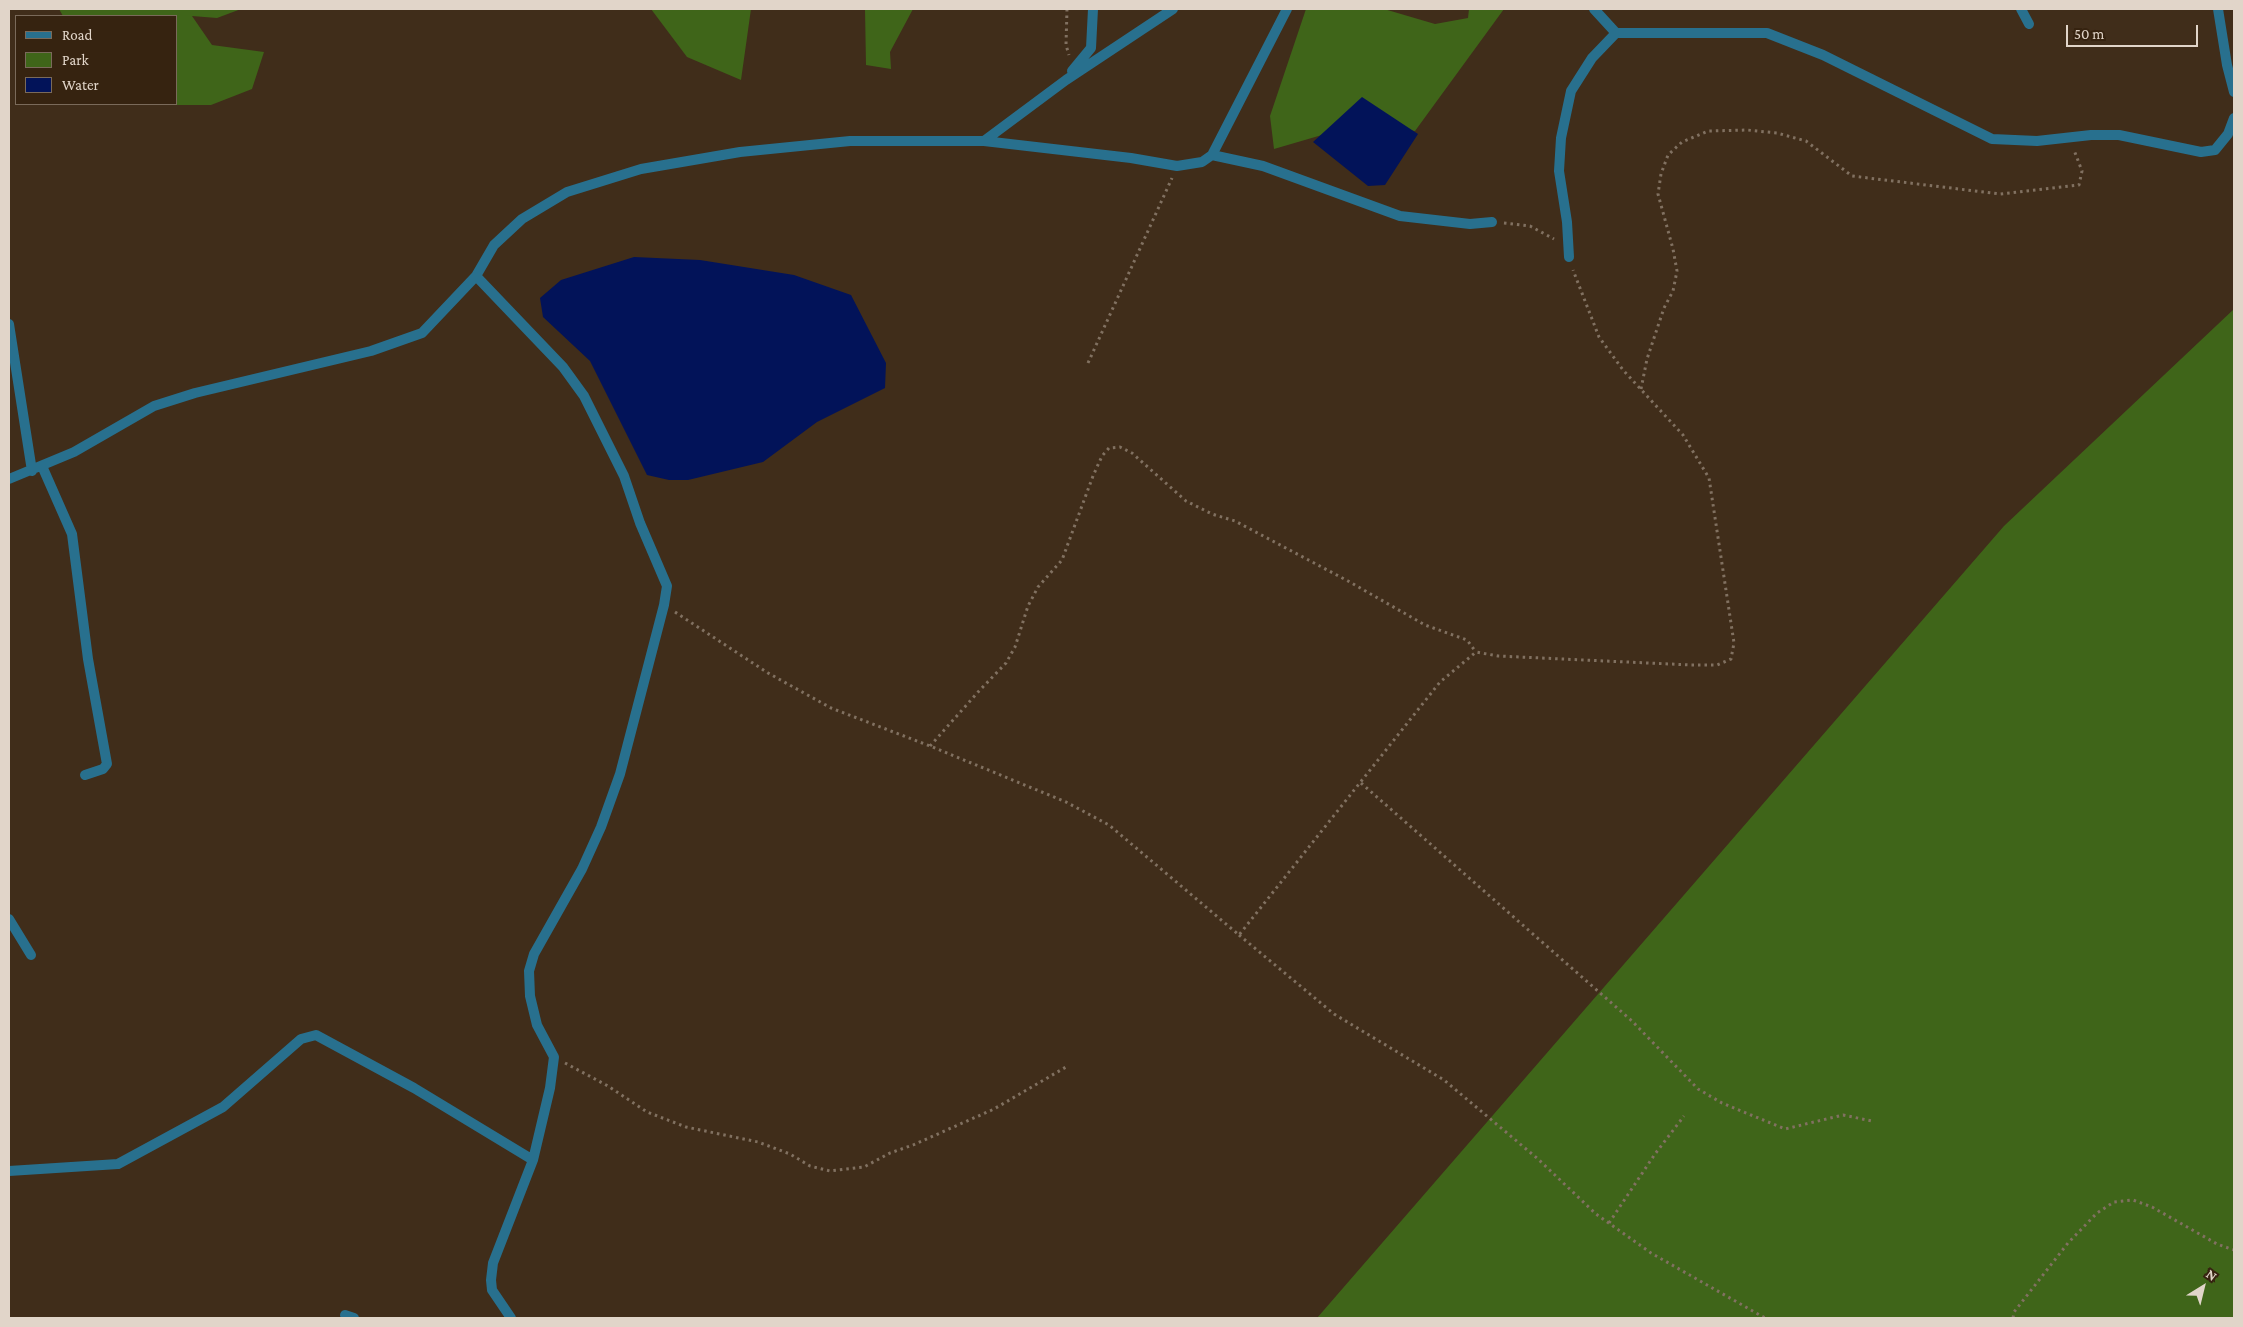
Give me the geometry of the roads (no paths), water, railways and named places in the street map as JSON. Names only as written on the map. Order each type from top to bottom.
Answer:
[{"type":"street","points":[[1066,80],[1091,48],[1093,9]]},
{"type":"street","points":[[984,142],[1066,80],[1173,9]]},
{"type":"street","points":[[9,479],[74,452],[154,406],[195,393],[370,351],[422,334],[476,276],[494,245],[522,219],[567,192],[641,169],[740,152],[850,142],[984,142],[1131,158],[1177,166],[1202,162],[1212,154],[1288,9]]},
{"type":"street","points":[[1594,9],[1616,33]]},
{"type":"street","points":[[2021,9],[2029,24]]},
{"type":"street","points":[[2218,9],[2227,65],[2234,92]]},
{"type":"street","points":[[1568,257],[1567,222],[1559,171],[1561,138],[1571,91],[1592,58],[1616,33],[1767,33],[1823,54],[1992,139],[2037,141],[2119,135],[2201,152],[2215,150],[2228,134],[2234,118]]},
{"type":"street","points":[[1212,154],[1263,166],[1400,216],[1470,224],[1492,222]]},
{"type":"street","points":[[476,276],[563,367],[584,396],[624,476],[640,523],[667,586],[664,605],[620,774],[601,827],[582,869],[534,954],[529,971],[530,996],[538,1025],[554,1057],[550,1088],[533,1160],[492,1272],[492,1290],[511,1318]]},
{"type":"street","points":[[9,324],[32,471]]},
{"type":"street","points":[[42,466],[72,534],[88,659],[107,764],[103,769],[85,775]]},
{"type":"street","points":[[9,919],[31,955]]},
{"type":"street","points":[[9,1171],[118,1164],[223,1107],[302,1039],[316,1035],[414,1088],[533,1160]]},
{"type":"water","points":[[1362,97],[1418,134],[1385,185],[1368,186],[1313,142]]},
{"type":"water","points":[[634,257],[700,260],[794,275],[851,295],[886,363],[885,388],[817,422],[763,462],[688,480],[669,480],[647,475],[590,361],[543,317],[540,298],[561,280]]}]
